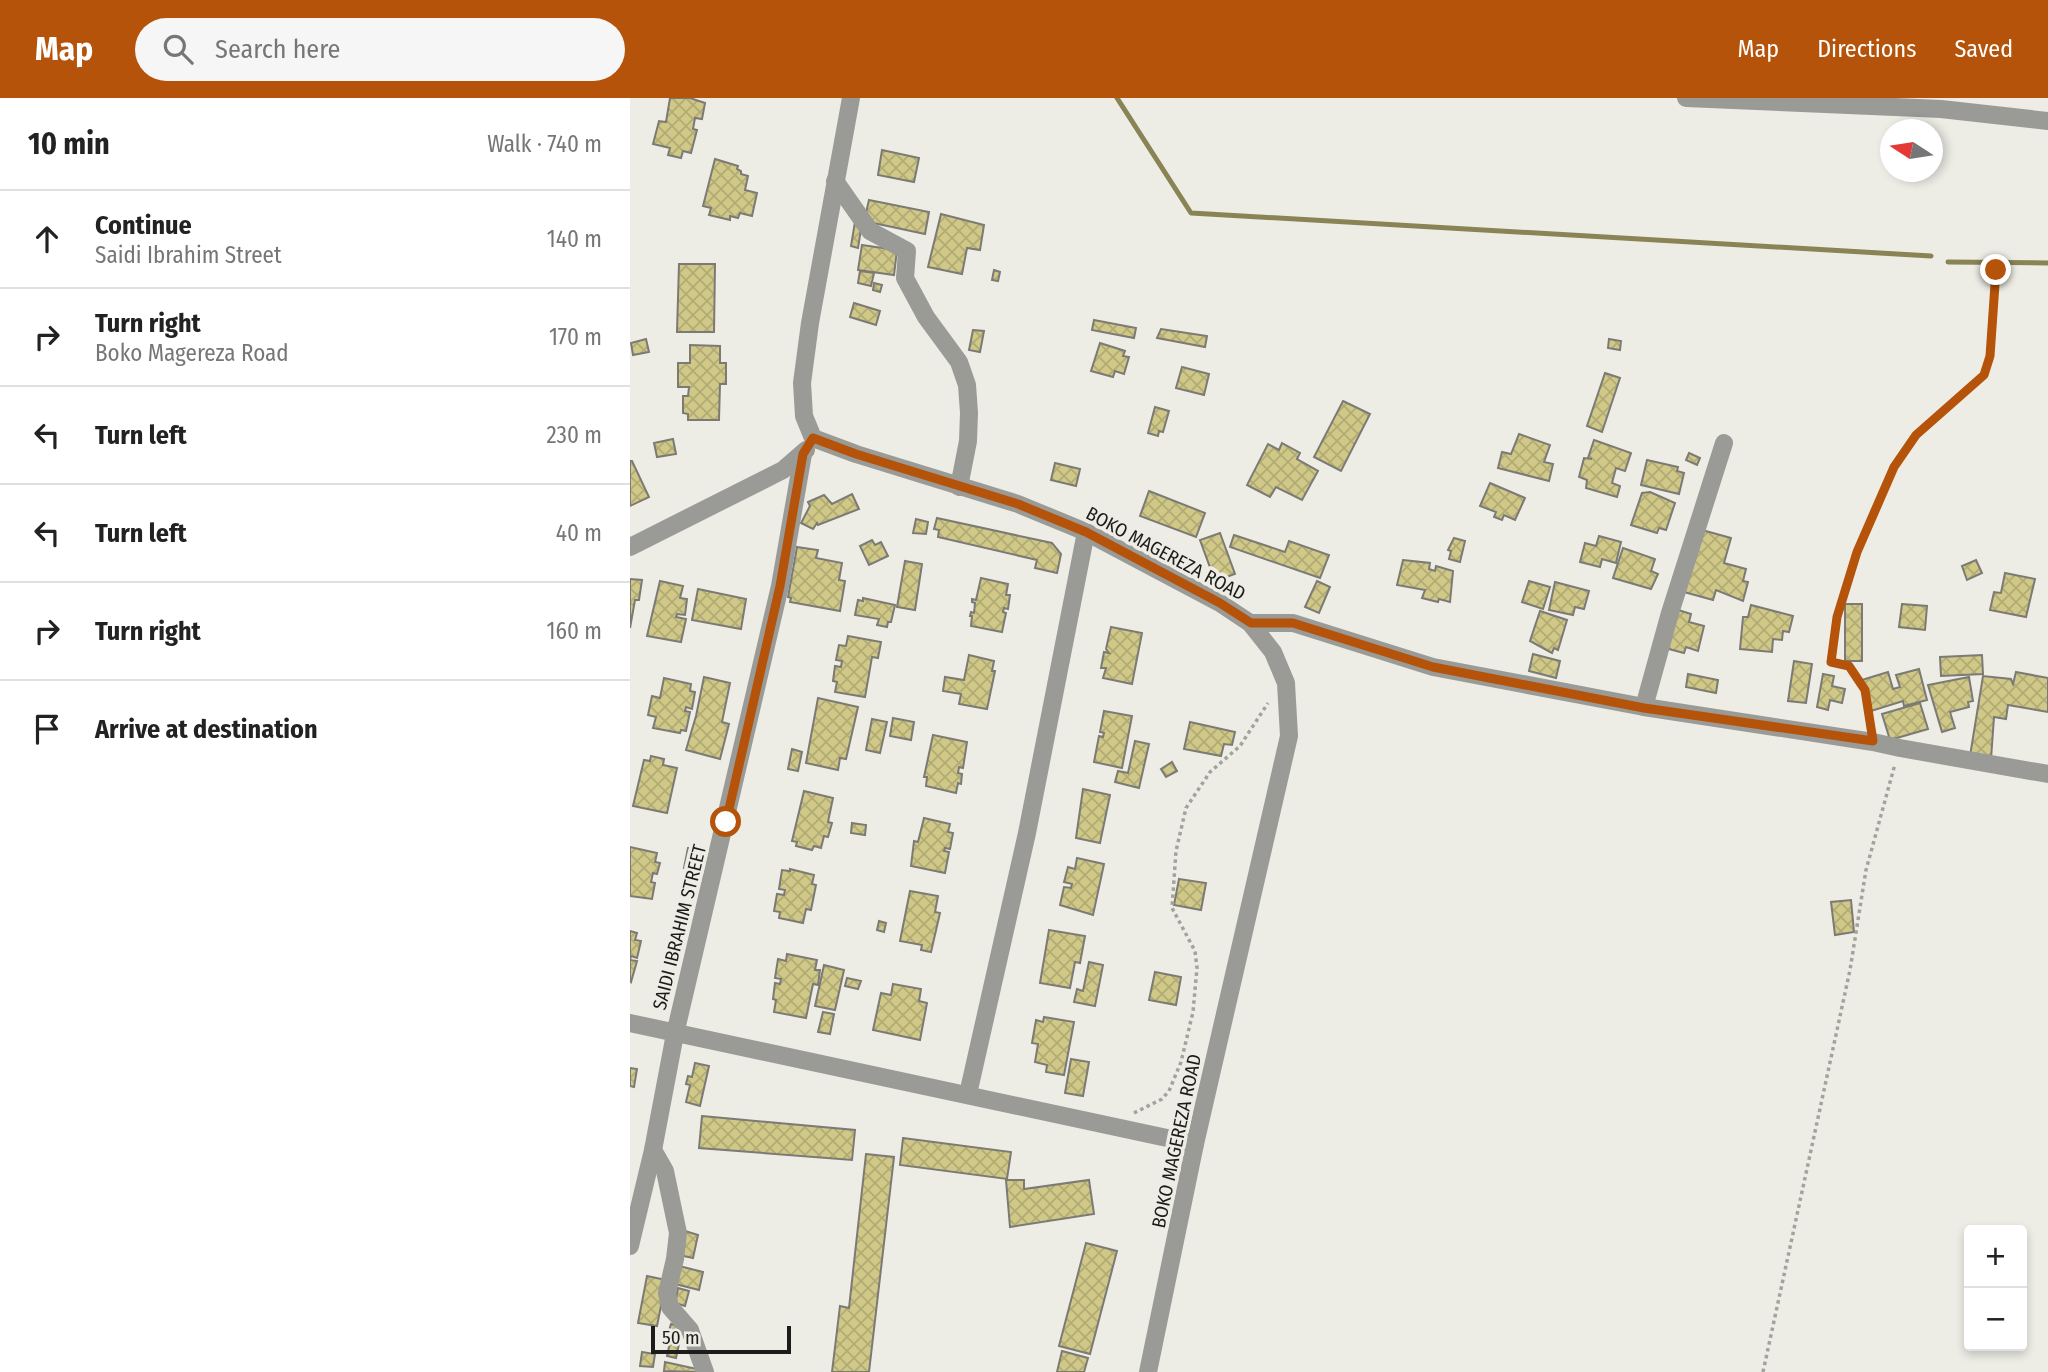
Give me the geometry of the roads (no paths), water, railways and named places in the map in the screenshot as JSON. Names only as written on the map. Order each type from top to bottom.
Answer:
[{"type":"street","points":[[630,547],[783,470],[803,454],[813,438],[804,416],[803,383],[810,323],[851,98]]},
{"type":"street","points":[[1686,98],[1941,109],[2048,121]]},
{"type":"street","points":[[835,181],[870,230],[907,251],[905,278],[926,317],[958,362],[967,385],[970,413],[968,441],[959,486]]},
{"type":"street","name":"BOKO MAGEREZA ROAD","points":[[813,438],[1018,504],[1086,532],[1220,603],[1251,623],[1273,652],[1286,683],[1289,736],[1195,1144],[1148,1372]]},
{"type":"street","points":[[1644,708],[1670,613],[1724,443]]},
{"type":"street","name":"SAIDI IBRAHIM STREET","points":[[630,1245],[653,1150],[675,1034],[780,586],[803,454]]},
{"type":"street","points":[[968,1094],[1027,833],[1086,532]]},
{"type":"street","points":[[1251,623],[1293,623],[1433,667],[1644,708],[2047,769]]},
{"type":"street","points":[[630,1023],[1195,1144]]},
{"type":"street","points":[[653,1150],[665,1171],[678,1233],[667,1293],[670,1307],[690,1330],[705,1372]]},
{"type":"waterway","points":[[1117,98],[1191,213],[1931,256]]},
{"type":"waterway","points":[[1948,262],[2048,263]]}]
